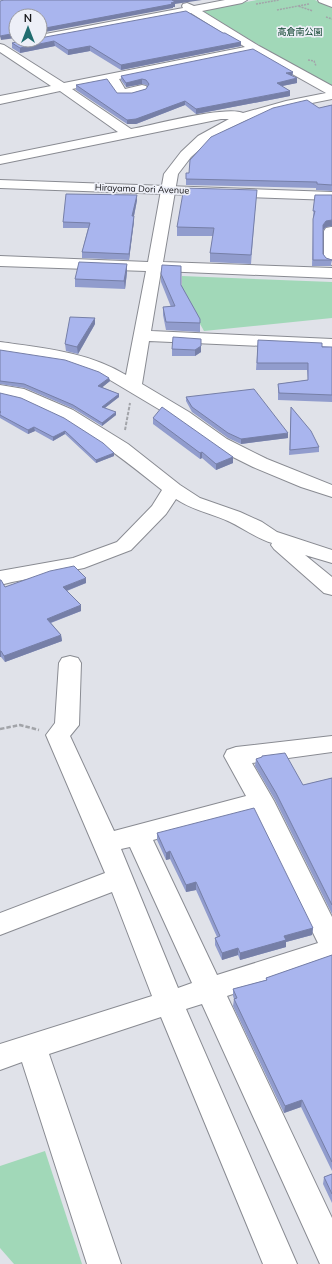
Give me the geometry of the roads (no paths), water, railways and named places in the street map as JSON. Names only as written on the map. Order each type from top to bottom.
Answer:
[{"type":"street","points":[[0,1],[5,0]]},
{"type":"street","points":[[174,0],[193,9],[255,48],[332,91]]},
{"type":"street","points":[[323,0],[332,4]]},
{"type":"street","points":[[48,36],[193,9],[246,2]]},
{"type":"street","points":[[0,46],[129,134]]},
{"type":"street","points":[[0,100],[255,48]]},
{"type":"street","points":[[189,51],[214,68]]},
{"type":"street","points":[[132,62],[146,70]]},
{"type":"street","points":[[177,64],[190,72]]},
{"type":"street","points":[[112,77],[121,93],[142,89]]},
{"type":"street","points":[[133,385],[167,190],[171,174],[181,158],[198,141],[243,116],[267,108],[332,95]]},
{"type":"street","points":[[0,160],[221,115],[243,116]]},
{"type":"street","name":"Hirayama Dori Avenue","points":[[0,184],[332,196]]},
{"type":"street","points":[[331,230],[332,260]]},
{"type":"street","points":[[0,261],[332,273]]},
{"type":"street","points":[[141,336],[332,344]]},
{"type":"street","points":[[0,347],[69,357],[106,370],[183,416],[220,443],[260,463],[308,483],[332,491]]},
{"type":"street","points":[[0,390],[18,394],[67,414],[121,448],[173,489],[193,502],[233,516],[255,526],[270,536],[332,588]]},
{"type":"street","points":[[0,579],[7,576],[77,564],[124,546],[160,510],[173,489]]},
{"type":"street","points":[[270,536],[332,557]]},
{"type":"street","points":[[70,663],[67,725],[58,735],[106,843],[168,1002],[280,1264]]},
{"type":"street","points":[[332,744],[236,756],[261,801],[332,944]]},
{"type":"street","points":[[106,843],[261,801]]},
{"type":"street","points":[[138,835],[332,1254]]},
{"type":"street","points":[[0,924],[119,878]]},
{"type":"street","points":[[0,1057],[332,950]]},
{"type":"street","points":[[32,1047],[104,1264]]},
{"type":"park label","name":"高倉南公園","points":[[300,32]]}]
